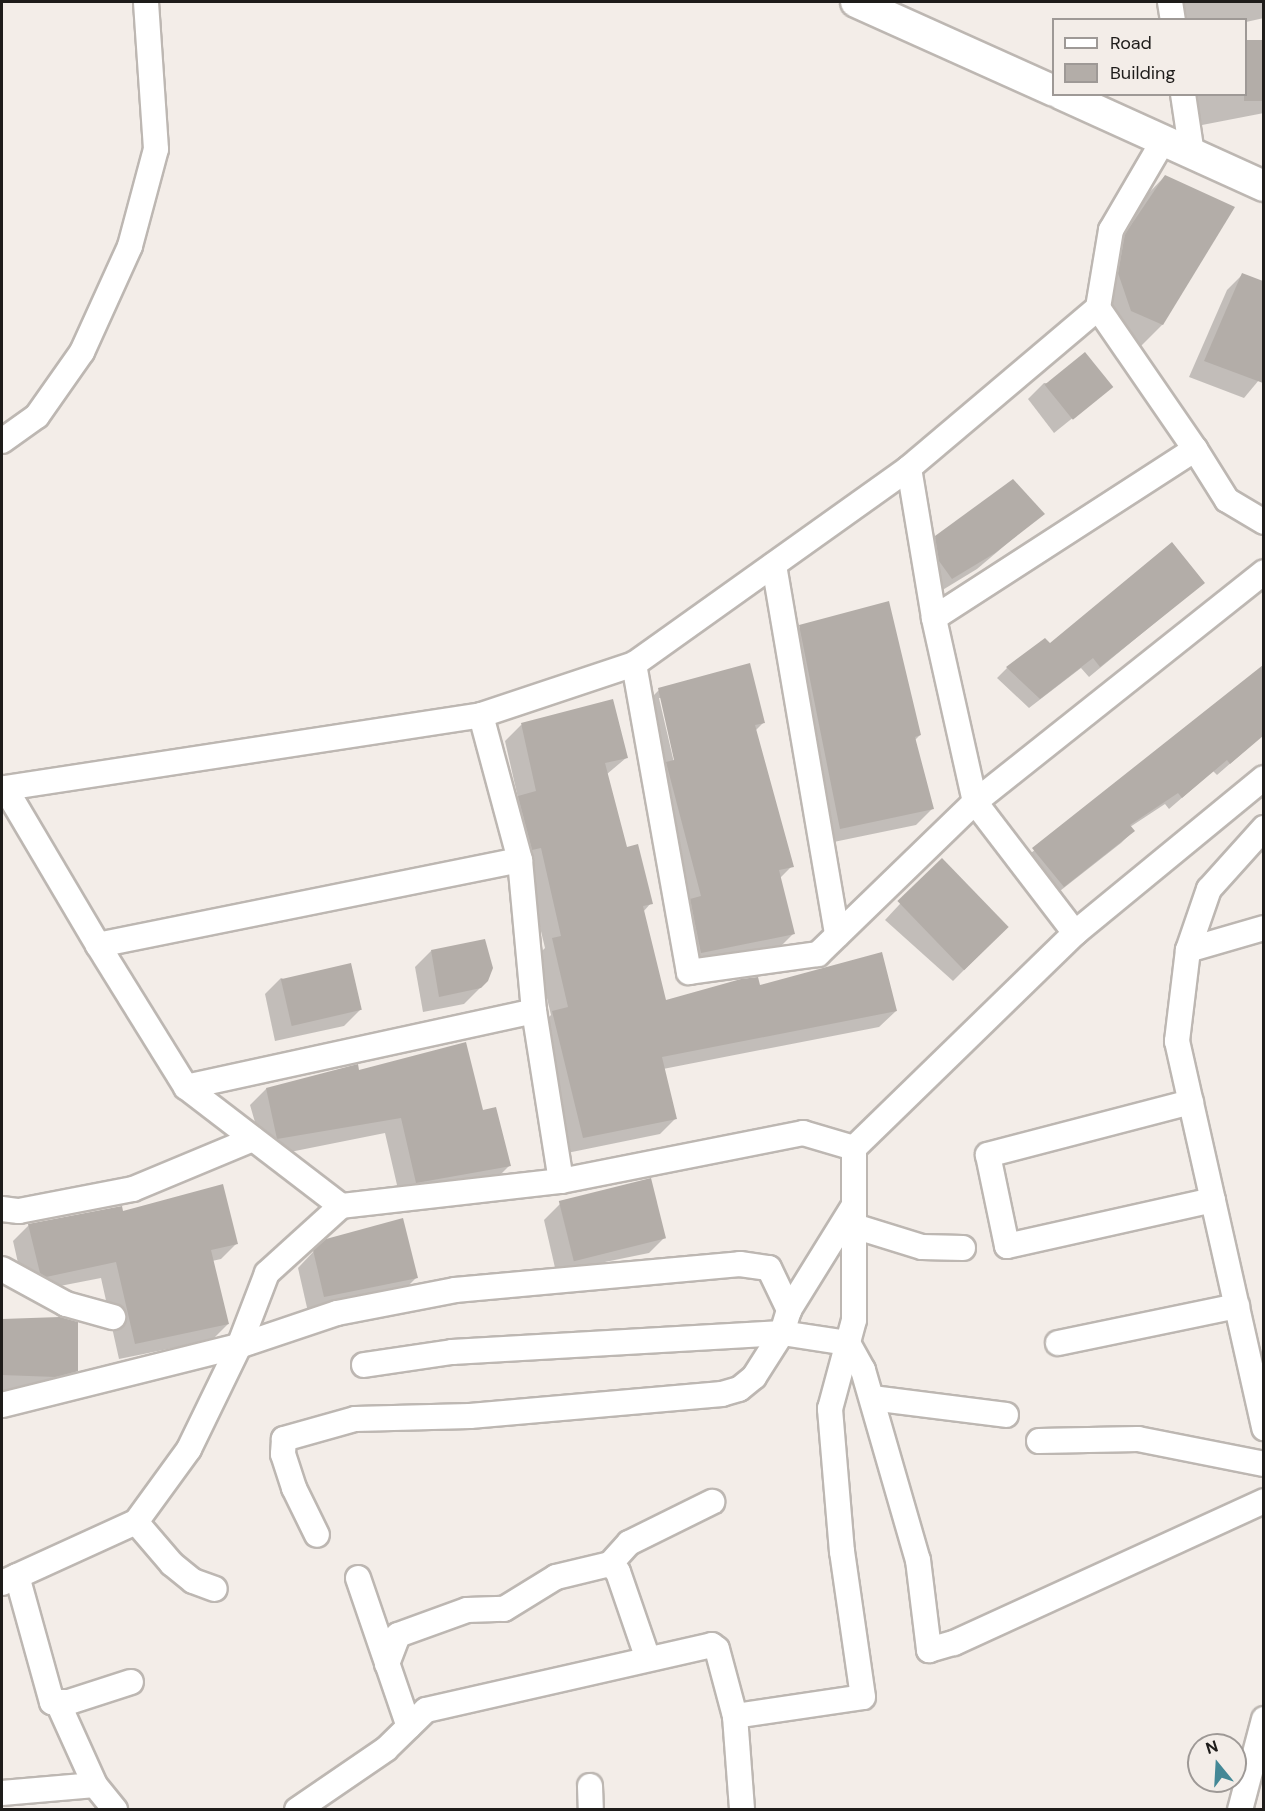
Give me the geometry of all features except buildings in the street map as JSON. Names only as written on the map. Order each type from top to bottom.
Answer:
[{"type":"street","points":[[2,441],[37,416],[82,352],[130,246],[156,149],[146,2]]},
{"type":"street","points":[[856,2],[1052,91]]},
{"type":"street","points":[[1170,2],[1173,18]]},
{"type":"street","points":[[1065,96],[1263,186]]},
{"type":"street","points":[[1183,96],[1192,154]]},
{"type":"street","points":[[340,1206],[186,1087],[3,787],[481,715],[634,664],[909,468],[1098,308],[1112,230],[1163,141]]},
{"type":"street","points":[[1098,308],[1195,449],[1227,500],[1263,522]]},
{"type":"street","points":[[934,618],[1195,449]]},
{"type":"street","points":[[909,468],[934,618],[975,802],[1075,933]]},
{"type":"street","points":[[774,565],[837,935]]},
{"type":"street","points":[[634,664],[689,972],[818,954],[975,802],[1263,572]]},
{"type":"street","points":[[481,715],[520,860],[534,1011],[561,1181]]},
{"type":"street","points":[[735,1716],[863,1697],[842,1552],[830,1409],[854,1320],[854,1148],[1075,933],[1263,778]]},
{"type":"street","points":[[1263,828],[1209,889],[1188,950],[1178,1041],[1263,1428]]},
{"type":"street","points":[[98,945],[520,860]]},
{"type":"street","points":[[1188,950],[1263,928]]},
{"type":"street","points":[[186,1087],[534,1011]]},
{"type":"street","points":[[1191,1102],[988,1155],[1007,1246],[1213,1200]]},
{"type":"street","points":[[115,1809],[94,1785],[58,1703],[49,1697],[9,1580],[136,1522],[189,1449],[239,1346],[267,1273],[340,1206],[561,1181],[803,1133],[854,1148]]},
{"type":"street","points":[[2,1209],[18,1211],[133,1189],[253,1139]]},
{"type":"street","points":[[854,1215],[922,1247],[963,1248]]},
{"type":"street","points":[[318,1535],[294,1488],[283,1454],[284,1438],[355,1419],[470,1416],[722,1394],[739,1389],[754,1377],[782,1333],[789,1310],[854,1215]]},
{"type":"street","points":[[2,1405],[239,1346],[337,1313],[455,1290],[740,1264],[769,1268],[789,1310]]},
{"type":"street","points":[[2,1269],[66,1304],[113,1317]]},
{"type":"street","points":[[1058,1343],[1237,1306]]},
{"type":"street","points":[[364,1365],[452,1352],[782,1333],[848,1342]]},
{"type":"street","points":[[848,1342],[863,1370],[872,1398],[918,1560],[929,1650],[954,1643],[1263,1502]]},
{"type":"street","points":[[872,1398],[1005,1415]]},
{"type":"street","points":[[1039,1442],[1138,1439],[1263,1464]]},
{"type":"street","points":[[387,1664],[398,1635],[467,1610],[504,1609],[556,1577],[610,1564],[629,1543],[712,1502]]},
{"type":"street","points":[[136,1522],[172,1564],[193,1581],[215,1589]]},
{"type":"street","points":[[610,1564],[618,1572],[648,1659]]},
{"type":"street","points":[[358,1578],[409,1727]]},
{"type":"street","points":[[302,1808],[386,1749],[426,1710],[715,1646],[735,1716],[742,1809]]},
{"type":"street","points":[[58,1703],[131,1682]]},
{"type":"street","points":[[1240,1809],[1263,1719]]},
{"type":"street","points":[[2,1793],[94,1785]]}]
